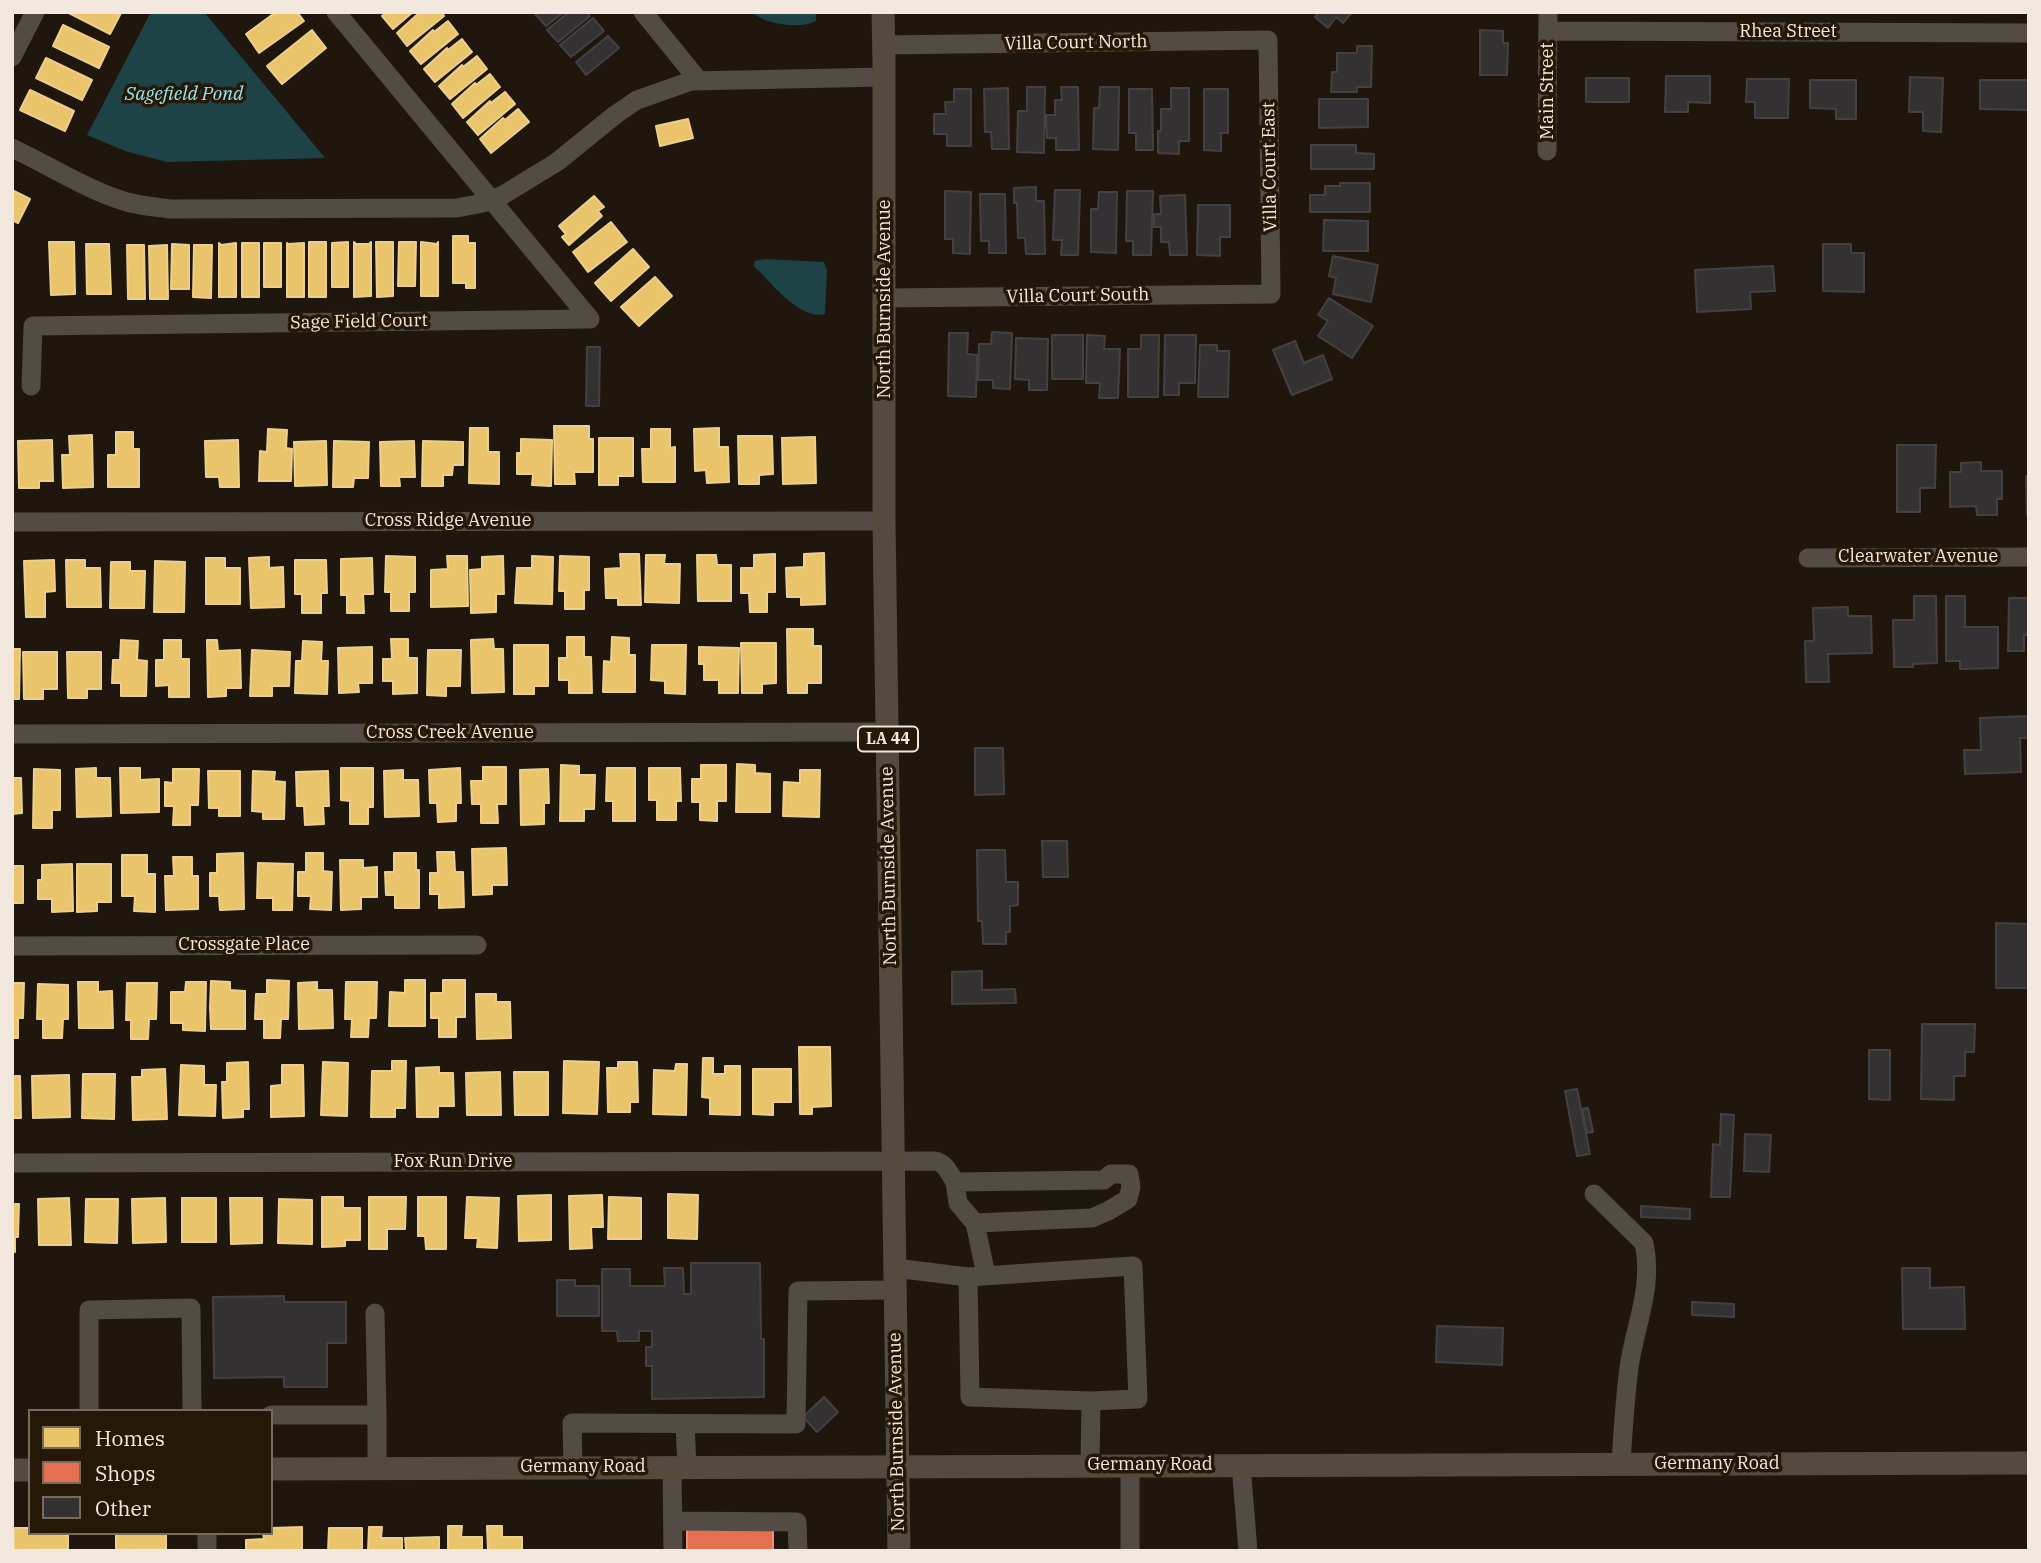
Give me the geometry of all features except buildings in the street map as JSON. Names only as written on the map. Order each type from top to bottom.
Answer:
[{"type":"main road","name":"North Burnside Avenue","points":[[883,12],[884,521],[899,1551]]},
{"type":"main road","name":"Germany Road","points":[[273,1469],[2029,1463]]},
{"type":"street","points":[[12,57],[35,12]]},
{"type":"street","name":"Sage Field Court","points":[[31,386],[33,326],[590,319],[335,12]]},
{"type":"street","points":[[643,12],[699,81]]},
{"type":"street","name":"Rhea Street","points":[[1548,22],[2029,33]]},
{"type":"street","name":"Main Street","points":[[1548,22],[1548,151]]},
{"type":"street","name":"Villa Court North","points":[[883,45],[1268,40]]},
{"type":"street","name":"Villa Court East","points":[[1268,40],[1271,294]]},
{"type":"street","points":[[12,148],[107,195],[127,202],[170,209],[457,208],[503,195],[540,174],[637,100],[681,84],[699,81],[884,77]]},
{"type":"street","name":"Villa Court South","points":[[885,298],[1271,294]]},
{"type":"street","name":"Cross Ridge Avenue","points":[[12,522],[884,521]]},
{"type":"street","name":"Clearwater Avenue","points":[[1808,558],[2029,557]]},
{"type":"street","name":"Cross Creek Avenue","points":[[12,734],[887,732]]},
{"type":"street","name":"Crossgate Place","points":[[12,946],[477,945]]},
{"type":"street","name":"Fox Run Drive","points":[[12,1163],[893,1162],[942,1163],[955,1182]]},
{"type":"street","points":[[573,1467],[572,1423],[796,1424],[798,1291],[895,1279],[977,1276],[1133,1266],[1138,1399],[1091,1401],[970,1397],[977,1276],[975,1223],[958,1203],[955,1182],[1104,1180],[1111,1174],[1129,1174],[1128,1199],[1092,1218],[975,1223]]},
{"type":"street","points":[[1594,1194],[1644,1243],[1647,1254],[1645,1298],[1626,1389],[1621,1464]]},
{"type":"street","points":[[89,1409],[89,1310],[191,1308],[192,1409]]},
{"type":"street","points":[[375,1313],[377,1468]]},
{"type":"street","points":[[1090,1465],[1091,1401]]},
{"type":"street","points":[[273,1415],[377,1415]]},
{"type":"street","points":[[673,1551],[673,1521],[685,1424]]},
{"type":"street","points":[[1130,1465],[1130,1551]]},
{"type":"street","points":[[1241,1465],[1248,1551]]},
{"type":"street","points":[[673,1521],[797,1522],[798,1551]]},
{"type":"water","name":"Sagefield Pond","points":[[151,12],[204,12],[325,158],[167,162],[125,151],[87,135]]},
{"type":"water","points":[[751,12],[816,12],[816,21],[800,25],[782,24],[765,20]]},
{"type":"water","points":[[765,259],[824,262],[827,271],[825,314],[806,312],[786,299],[754,266],[755,261]]}]
